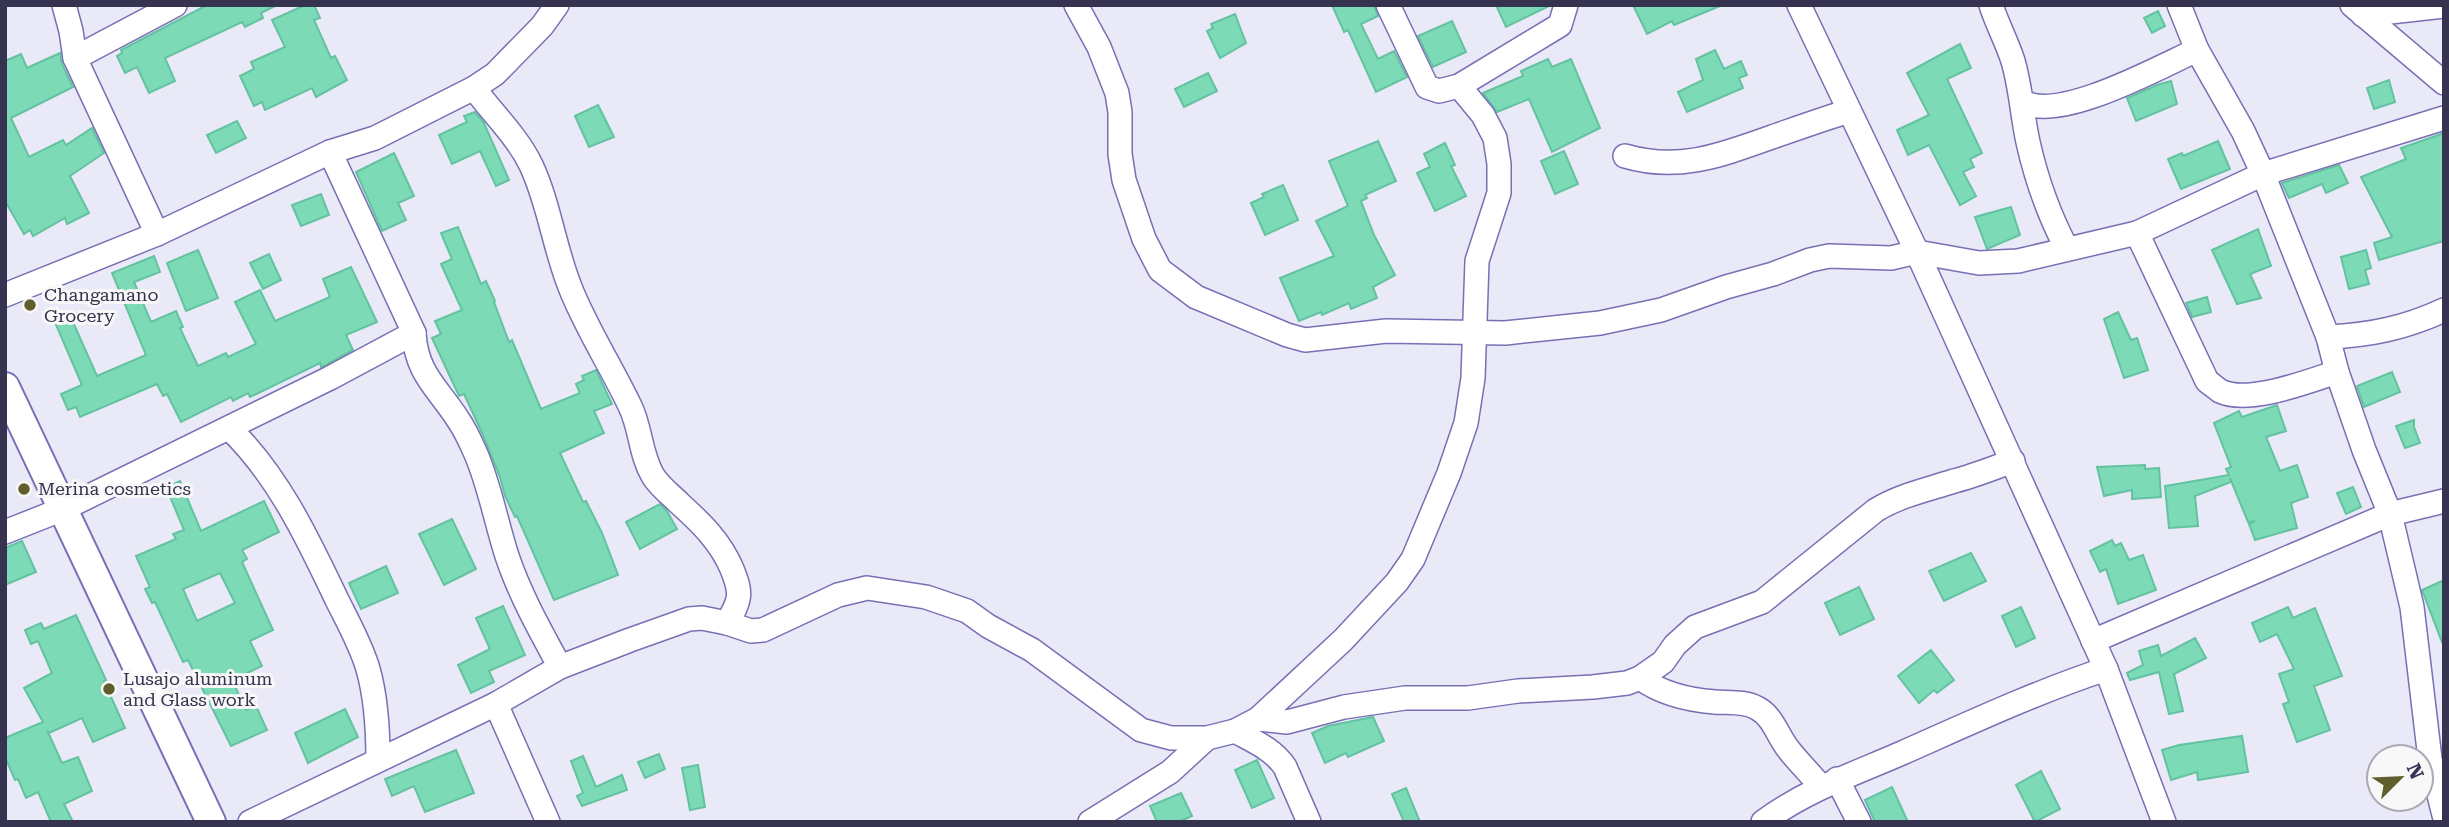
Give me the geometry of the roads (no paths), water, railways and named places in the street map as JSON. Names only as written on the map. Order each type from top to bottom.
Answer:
[{"type":"street","points":[[64,5],[75,58],[157,234]]},
{"type":"street","points":[[75,58],[175,5]]},
{"type":"street","points":[[5,295],[157,234],[330,152],[375,138],[474,88],[495,74],[542,26],[557,5]]},
{"type":"street","points":[[1076,5],[1099,47],[1117,93],[1124,180],[1144,239],[1160,270],[1196,297],[1305,340],[1386,331],[1505,333],[1600,323],[1661,310],[1818,258],[1891,258],[1917,252],[1979,263],[2018,261],[2137,233],[2263,174],[2444,118]]},
{"type":"street","points":[[1388,5],[1427,87],[1439,91],[1459,86],[1560,25],[1564,19],[1566,5]]},
{"type":"street","points":[[1799,5],[2013,461],[2106,669],[2167,820]]},
{"type":"street","points":[[1991,5],[2012,59],[2037,174],[2067,249]]},
{"type":"street","points":[[2179,5],[2197,50],[2225,97],[2263,174],[2328,337],[2364,450],[2390,514],[2412,607],[2430,759],[2444,815]]},
{"type":"street","points":[[2357,10],[2444,6]]},
{"type":"street","points":[[2357,10],[2444,83]]},
{"type":"street","points":[[2023,102],[2040,107],[2063,106],[2089,98],[2197,50]]},
{"type":"street","points":[[250,822],[496,704],[560,667],[690,619],[702,618],[741,629],[763,630],[838,595],[867,588],[926,597],[967,611],[1032,650],[1141,730],[1171,738],[1207,738],[1235,731],[1258,719],[1343,640],[1397,582],[1413,559],[1450,473],[1466,423],[1473,378],[1478,261],[1499,193],[1499,164],[1495,138],[1483,115],[1459,86]]},
{"type":"street","points":[[474,88],[531,165],[569,286],[631,408],[652,475],[666,492],[716,538],[722,549],[740,591],[738,605],[727,623]]},
{"type":"street","points":[[1625,156],[1667,163],[1709,159],[1849,111]]},
{"type":"street","points":[[330,152],[414,332],[419,362],[432,385],[459,421],[476,454],[508,559],[532,614],[560,667]]},
{"type":"street","points":[[2137,233],[2207,381],[2221,391],[2244,396],[2303,383],[2337,372]]},
{"type":"street","points":[[2328,337],[2361,336],[2413,324],[2444,310]]},
{"type":"street","points":[[5,532],[63,509],[229,428],[414,332]]},
{"type":"street","points":[[5,387],[211,822]]},
{"type":"street","points":[[229,428],[249,447],[273,479],[324,572],[362,652],[369,672],[379,733],[379,760]]},
{"type":"street","points":[[1258,719],[1287,722],[1344,707],[1405,698],[1468,698],[1518,691],[1620,684],[1640,678],[1663,662],[1686,633],[1706,622],[1762,602],[1875,510],[1910,493],[1956,481],[2013,461]]},
{"type":"street","points":[[2093,641],[2390,514],[2444,501]]},
{"type":"street","points":[[1763,822],[1799,797],[1829,783],[2031,696],[2106,669]]},
{"type":"street","points":[[1640,678],[1653,688],[1675,696],[1739,703],[1759,709],[1766,715],[1788,749],[1829,783],[1859,822]]},
{"type":"street","points":[[496,704],[548,822]]},
{"type":"street","points":[[1235,731],[1270,750],[1279,759],[1309,822]]},
{"type":"street","points":[[1090,822],[1170,772],[1207,738]]},
{"type":"place","name":"Changamano Grocery","points":[[30,305]]},
{"type":"place","name":"Merina cosmetics","points":[[24,489]]},
{"type":"place","name":"Lusajo aluminum and Glass work","points":[[109,689]]}]
